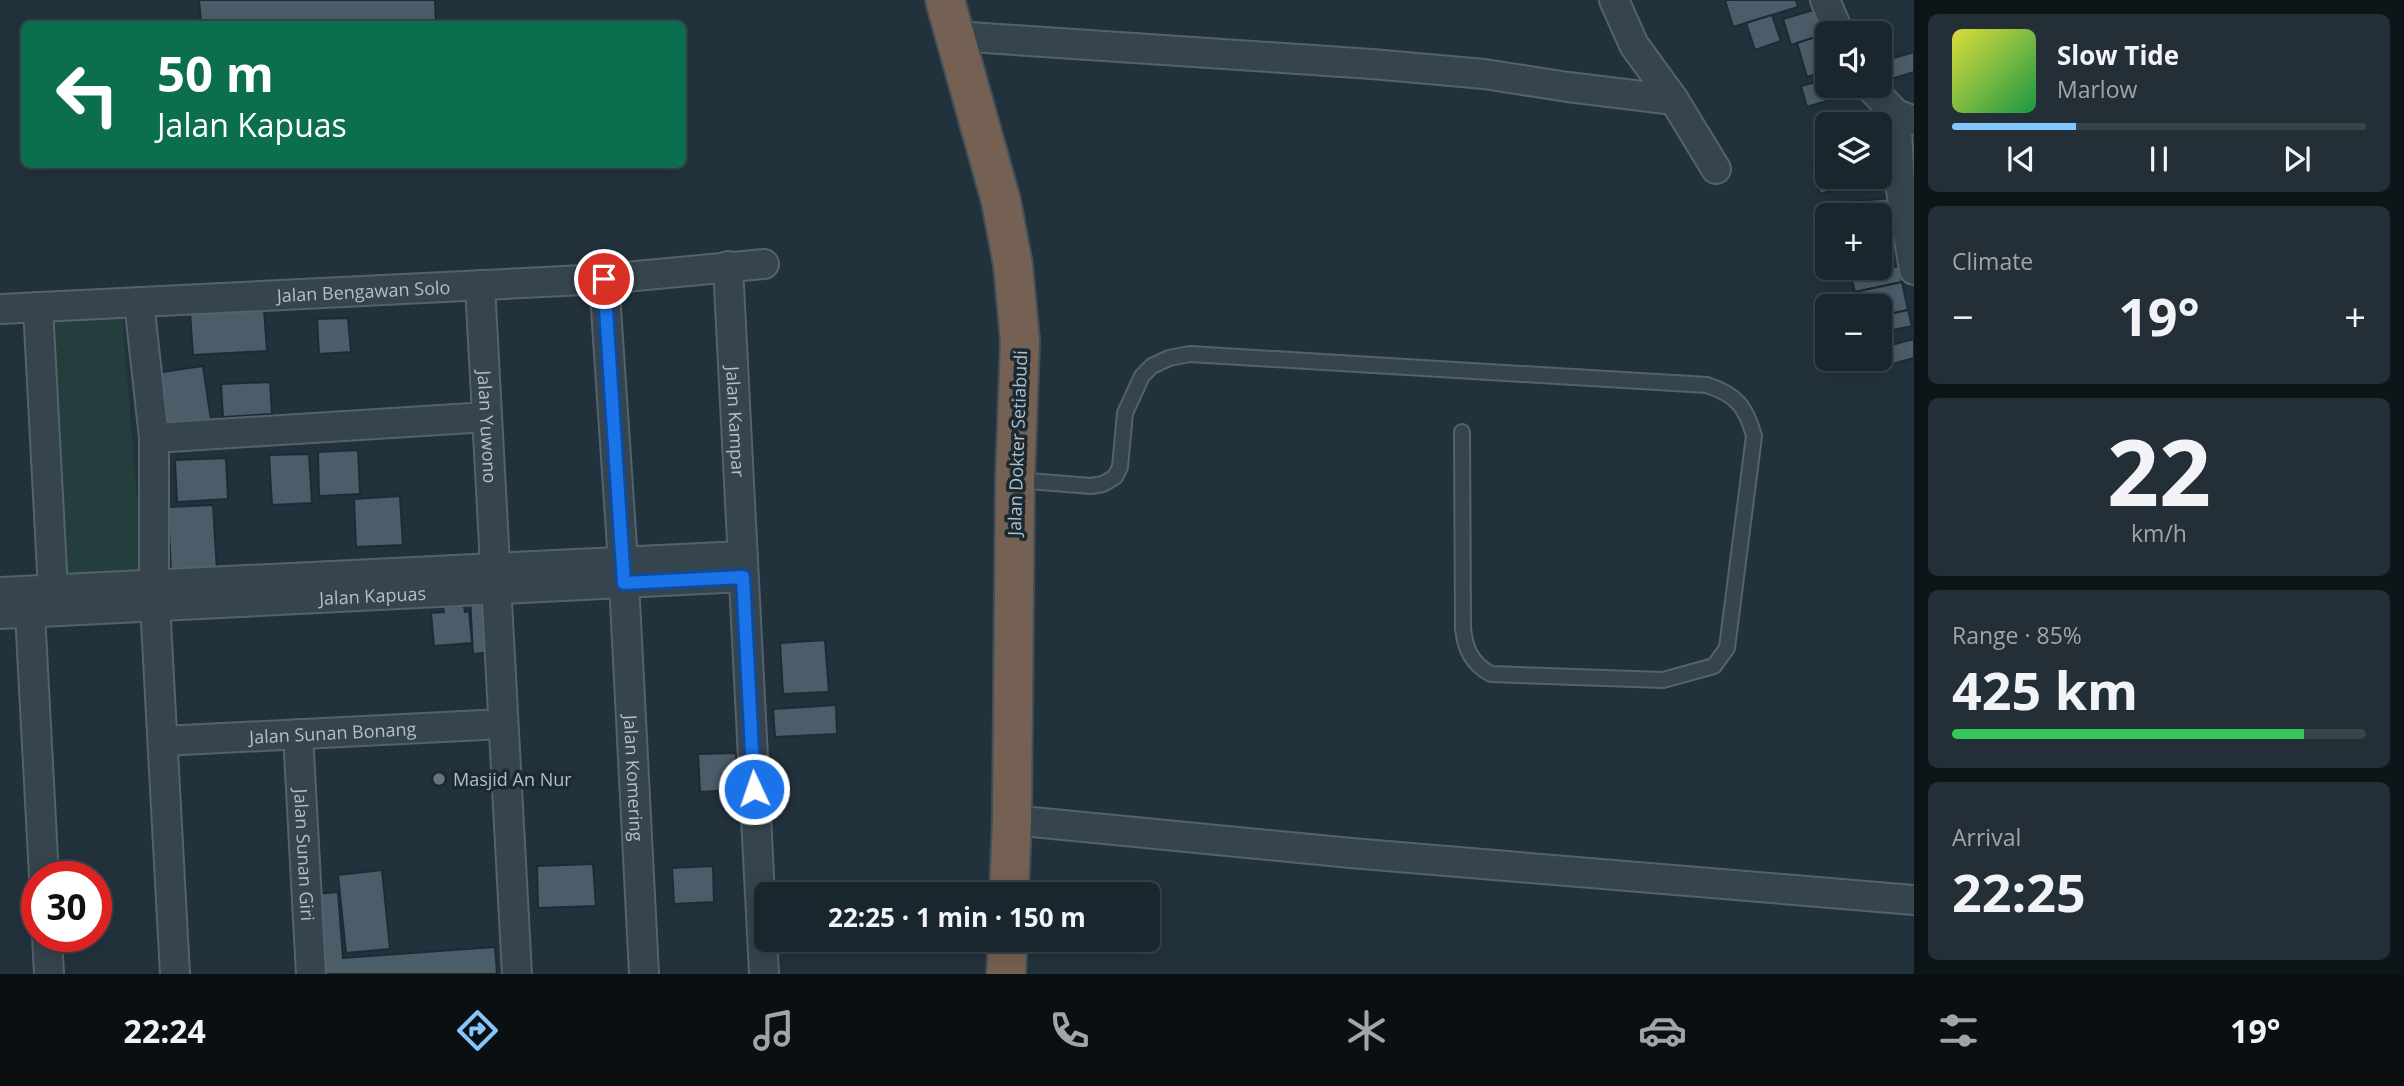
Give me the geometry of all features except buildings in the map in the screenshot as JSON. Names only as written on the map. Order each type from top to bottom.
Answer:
[{"type":"highway","name":"Jalan Dokter Setiabudi","points":[[945,0],[1001,201],[1013,265],[1020,341],[1015,480],[1009,882]]},
{"type":"highway","points":[[1006,974],[1007,952]]},
{"type":"street","points":[[1614,0],[1634,45],[1674,100],[1716,169]]},
{"type":"street","points":[[1825,0],[1834,21]]},
{"type":"street","points":[[955,36],[1385,65],[1485,74],[1674,100]]},
{"type":"street","points":[[1882,98],[1905,118],[1900,184],[1914,270]]},
{"type":"street","name":"Jalan Bengawan Solo","points":[[0,309],[604,279],[764,264]]},
{"type":"street","name":"Jalan Kampar","points":[[728,266],[764,974]]},
{"type":"street","name":"Jalan Komering","points":[[604,279],[644,974]]},
{"type":"street","name":"Jalan Yuwono","points":[[480,285],[517,974]]},
{"type":"street","points":[[139,302],[154,438],[155,596],[175,974]]},
{"type":"street","points":[[38,307],[53,590]]},
{"type":"street","points":[[154,438],[487,417]]},
{"type":"street","name":"Jalan Kapuas","points":[[0,614],[30,613],[155,596],[742,566]]},
{"type":"street","name":"Jalan Kapuas","points":[[0,592],[53,590],[155,596]]},
{"type":"street","points":[[30,613],[43,861]]},
{"type":"street","name":"Jalan Sunan Bonang","points":[[163,741],[503,724]]},
{"type":"street","name":"Jalan Sunan Giri","points":[[298,734],[311,974]]},
{"type":"street","points":[[1012,820],[1351,853],[1914,900]]},
{"type":"street","points":[[48,952],[49,974]]},
{"type":"lane","points":[[1015,480],[1091,486],[1103,484],[1115,477],[1120,467],[1125,413],[1142,376],[1152,366],[1170,358],[1190,354],[1707,385],[1725,391],[1739,402],[1749,419],[1754,436],[1727,648],[1714,666],[1663,680],[1491,674],[1477,667],[1464,640],[1463,628],[1462,432]]},
{"type":"green space","points":[[122,312],[143,572],[65,578],[46,316]]},
{"type":"place","name":"Masjid An Nur","points":[[439,779]]},
{"type":"route","points":[[604,279],[624,583],[743,577],[754,789]]}]
